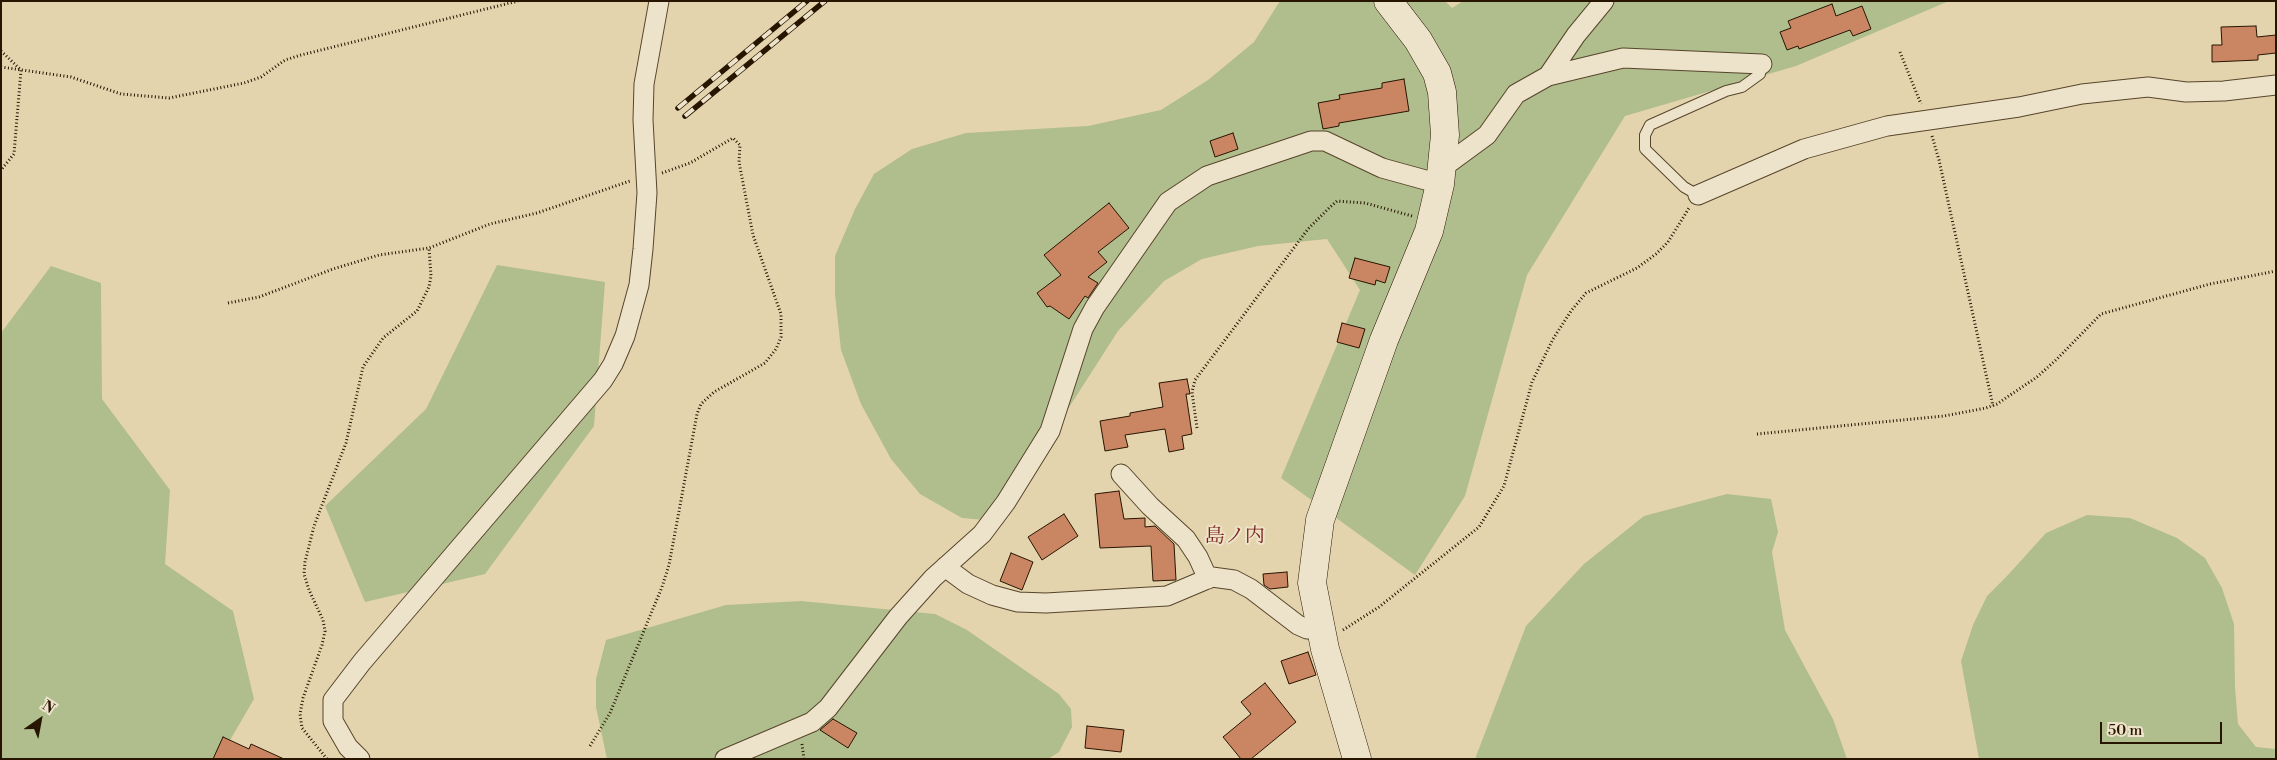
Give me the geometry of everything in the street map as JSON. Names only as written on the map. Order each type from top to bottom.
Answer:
[{"type":"street","points":[[360,759],[348,747],[333,721],[333,700],[362,662],[603,380],[614,364],[625,336],[639,285],[647,193],[643,120],[644,84],[660,1]]},
{"type":"street","points":[[1357,759],[1341,709],[1322,634],[1312,583],[1320,520],[1362,398],[1432,221],[1441,176],[1444,120],[1437,73],[1418,40],[1388,1]]},
{"type":"street","points":[[1548,76],[1576,35],[1604,1]]},
{"type":"street","points":[[725,759],[812,722],[828,708],[898,616],[945,567],[982,534],[1006,502],[1050,431],[1083,330],[1095,307],[1168,202],[1207,176],[1311,141],[1326,141],[1382,168],[1441,176],[1487,135],[1516,94],[1548,76],[1623,58],[1762,64]]},
{"type":"street","points":[[1698,195],[1804,149],[1887,126],[2019,107],[2082,94],[2148,86],[2186,92],[2224,91],[2276,85]]},
{"type":"street","points":[[1121,474],[1150,506],[1186,539],[1198,557],[1208,579]]},
{"type":"street","points":[[945,567],[968,584],[992,596],[1018,602],[1046,603],[1167,596],[1212,577],[1234,580],[1251,589],[1298,625],[1322,634]]},
{"type":"lane","points":[[1698,195],[1684,187],[1645,149],[1644,135],[1650,125],[1726,91],[1742,87],[1760,74],[1762,64]]},
{"type":"path","points":[[1,67],[71,78],[121,94],[169,98],[244,83],[261,77],[285,60],[301,55],[518,1]]},
{"type":"path","points":[[1,51],[21,70]]},
{"type":"path","points":[[1900,52],[1924,113]]},
{"type":"path","points":[[1,170],[14,154],[21,70]]},
{"type":"path","points":[[1931,132],[1939,160],[1993,406]]},
{"type":"path","points":[[1322,634],[1331,637],[1379,607],[1479,527],[1504,486],[1532,382],[1553,339],[1570,312],[1586,293],[1636,268],[1656,254],[1668,242],[1698,195]]},
{"type":"path","points":[[1197,428],[1192,392],[1195,380],[1308,229],[1330,206],[1337,201],[1365,203],[1432,221]]},
{"type":"path","points":[[327,759],[302,728],[300,714],[303,698],[322,645],[325,631],[323,620],[304,574],[304,562],[314,526],[346,443],[363,367],[383,338],[417,311],[428,288],[431,276],[429,248]]},
{"type":"path","points":[[1756,434],[1944,416],[1993,406],[2037,377],[2101,314],[2210,284],[2276,271]]},
{"type":"green space","points":[[1280,1],[1445,1],[1452,8],[1463,1],[1949,1],[1796,66],[1625,116],[1527,275],[1465,496],[1415,575],[1281,478],[1360,290],[1327,239],[1258,246],[1202,259],[1164,281],[1118,331],[996,521],[962,518],[920,494],[891,459],[861,404],[841,350],[835,294],[835,256],[855,209],[874,174],[912,149],[966,133],[1088,126],[1161,110],[1208,80],[1254,42]]},
{"type":"green space","points":[[497,265],[605,282],[594,426],[485,574],[365,602],[325,506],[426,409]]},
{"type":"green space","points":[[51,266],[101,283],[102,399],[170,490],[165,564],[233,611],[254,699],[219,759],[1,759],[1,333]]},
{"type":"green space","points":[[1727,494],[1771,499],[1778,532],[1772,552],[1785,630],[1833,719],[1847,759],[1475,759],[1526,626],[1584,564],[1644,516]]},
{"type":"green space","points":[[2087,515],[2130,518],[2177,538],[2205,558],[2222,588],[2234,624],[2235,687],[2238,724],[2256,747],[2276,749],[2276,759],[1979,759],[1961,661],[1973,625],[1987,596],[2046,533]]},
{"type":"green space","points":[[801,601],[935,614],[967,630],[1059,694],[1071,709],[1072,727],[1059,752],[1048,759],[607,759],[596,707],[596,679],[606,640],[726,605]]},
{"type":"building","points":[[1832,4],[1836,16],[1862,6],[1871,29],[1853,36],[1850,30],[1799,49],[1798,46],[1787,50],[1780,32],[1791,28],[1788,21]]},
{"type":"building","points":[[2256,26],[2257,37],[2276,35],[2276,53],[2258,55],[2258,60],[2212,62],[2212,45],[2222,45],[2221,27]]},
{"type":"building","points":[[1404,79],[1409,111],[1339,123],[1339,126],[1323,129],[1318,103],[1340,99],[1339,95],[1382,88],[1382,83]]},
{"type":"building","points":[[1233,133],[1238,149],[1215,157],[1210,141]]},
{"type":"building","points":[[1109,203],[1129,228],[1098,252],[1107,262],[1088,277],[1098,283],[1088,298],[1085,296],[1069,319],[1050,306],[1047,307],[1037,293],[1061,275],[1044,255]]},
{"type":"building","points":[[1355,258],[1390,267],[1385,283],[1376,280],[1375,285],[1349,278]]},
{"type":"building","points":[[1342,323],[1365,329],[1359,348],[1337,342]]},
{"type":"building","points":[[1187,379],[1190,394],[1186,394],[1192,434],[1182,436],[1184,449],[1169,452],[1165,429],[1125,435],[1128,447],[1105,451],[1100,421],[1130,416],[1130,413],[1163,407],[1159,383]]},
{"type":"building","points":[[1119,491],[1124,519],[1145,518],[1145,527],[1155,526],[1174,544],[1176,580],[1153,581],[1151,546],[1100,548],[1095,494]]},
{"type":"building","points":[[1064,514],[1078,536],[1042,560],[1028,537]]},
{"type":"building","points":[[1011,553],[1033,562],[1022,590],[1000,581]]},
{"type":"building","points":[[1287,572],[1288,587],[1270,589],[1264,585],[1263,574]]},
{"type":"building","points":[[1308,652],[1316,675],[1289,684],[1281,661]]},
{"type":"building","points":[[1265,683],[1296,722],[1251,759],[1241,759],[1223,737],[1251,714],[1241,702]]},
{"type":"building","points":[[833,719],[857,733],[848,748],[820,730]]},
{"type":"building","points":[[1087,726],[1124,730],[1121,752],[1085,748]]},
{"type":"building","points":[[223,737],[249,749],[251,744],[284,759],[213,759]]},
{"type":"railway","points":[[678,108],[807,1]]},
{"type":"railway","points":[[685,116],[825,1]]},
{"type":"district","name":"島ノ内","points":[[1235,537]]}]
